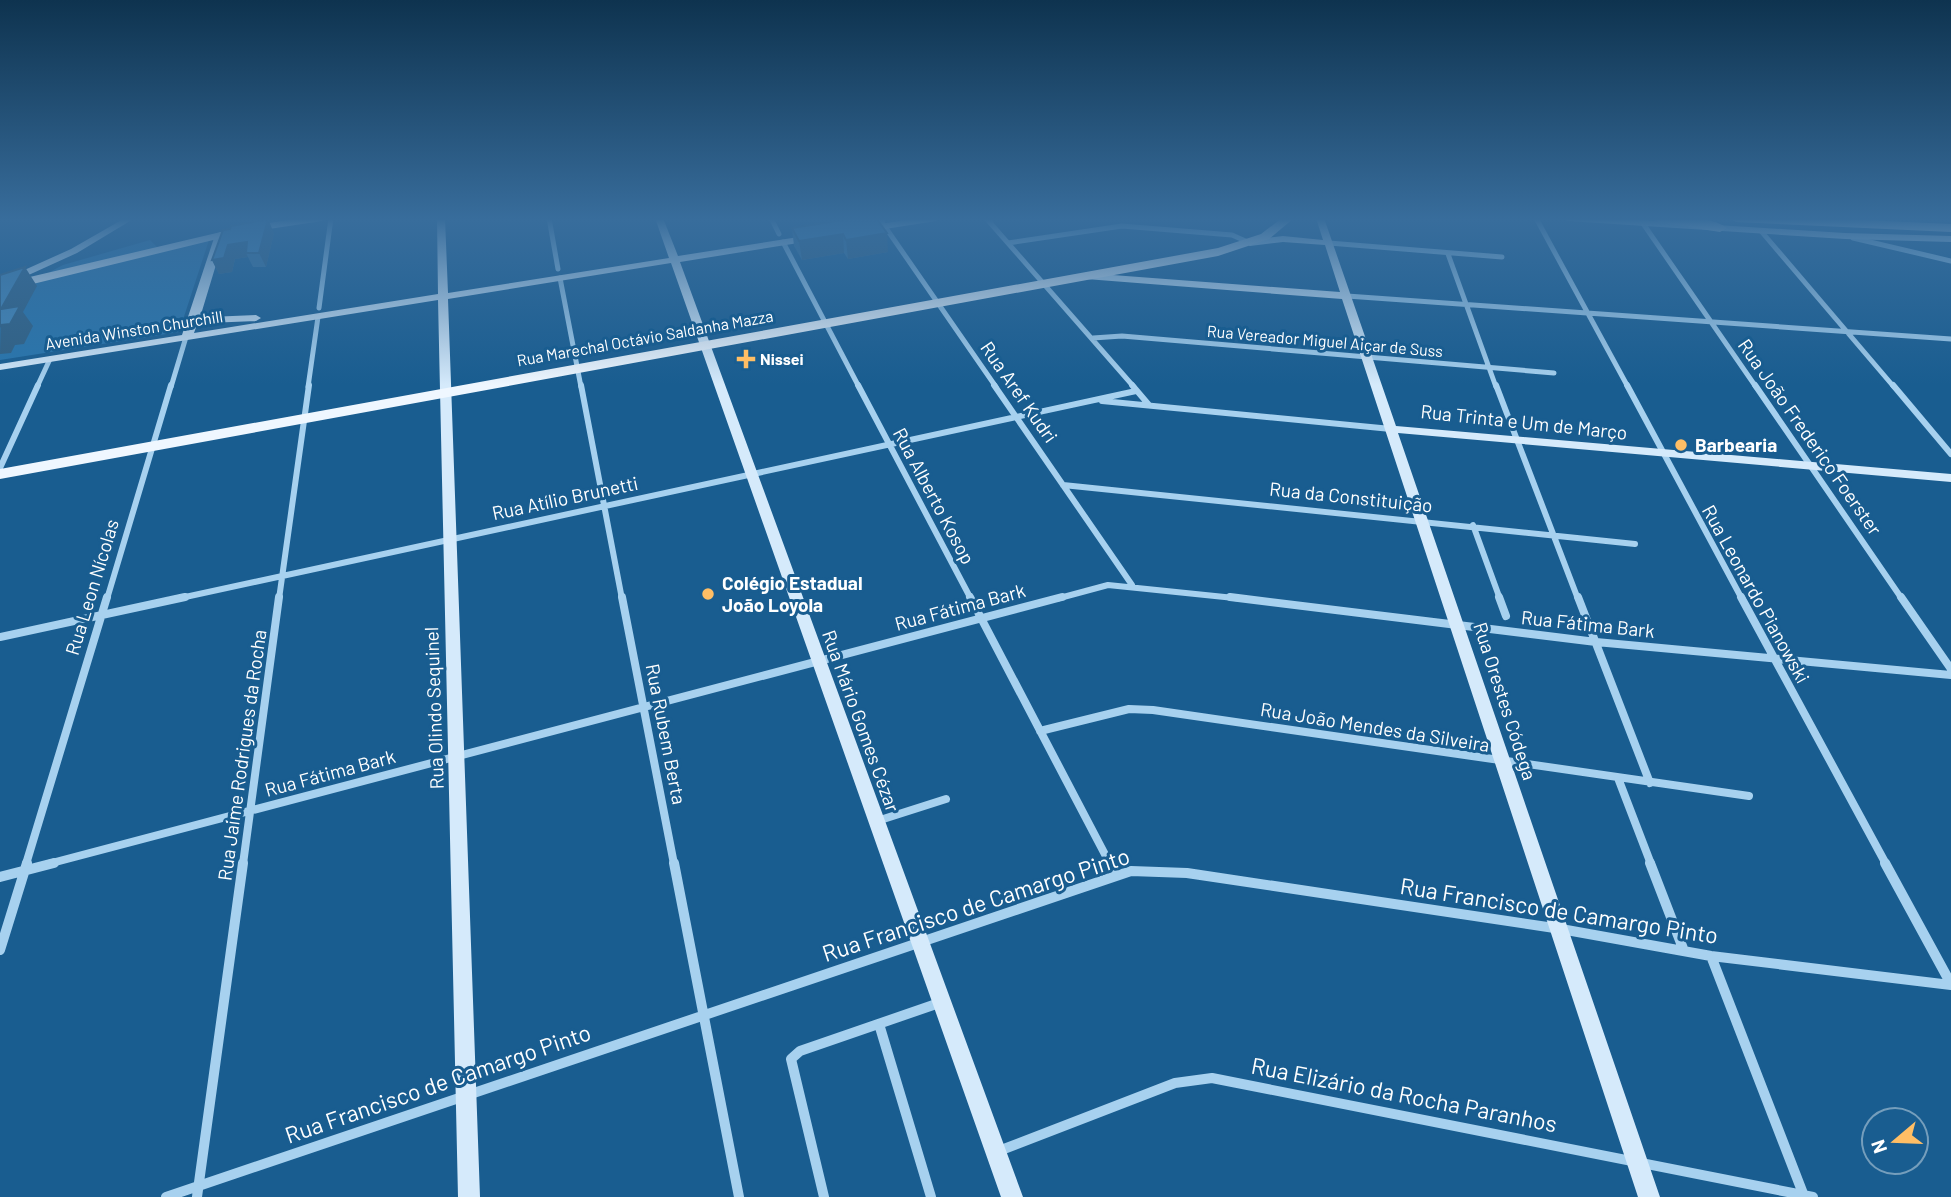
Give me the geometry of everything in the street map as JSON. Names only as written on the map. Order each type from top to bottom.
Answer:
[{"type":"main road","points":[[0,286],[39,274]]},
{"type":"main road","name":"Rua Marechal Octávio Saldanha Mazza","points":[[0,474],[1098,274]]},
{"type":"street","name":"Rua Leon Nícolas","points":[[0,950],[208,274]]},
{"type":"street","name":"Rua Jaime Rodrigues da Rocha","points":[[197,1197],[323,274]]},
{"type":"street","name":"Rua Olindo Sequinel","points":[[443,274],[469,1197]]},
{"type":"street","name":"Avenida Winston Churchill","points":[[0,366],[554,274]]},
{"type":"street","name":"Rua Rubem Berta","points":[[559,274],[739,1197]]},
{"type":"street","name":"Rua Mário Gomes Cézar","points":[[680,274],[1012,1197]]},
{"type":"street","name":"Rua Alberto Kosop","points":[[800,274],[1115,875]]},
{"type":"street","name":"Rua Aref Kudri","points":[[918,274],[1132,585]]},
{"type":"street","points":[[1034,274],[1093,338],[1149,406]]},
{"type":"street","points":[[1180,274],[1195,283]]},
{"type":"street","name":"Rua Orestes Códega","points":[[1339,274],[1649,1197]]},
{"type":"street","points":[[1454,274],[1488,368],[1650,783]]},
{"type":"street","name":"Rua Leonardo Pianowski","points":[[1567,274],[1662,455],[1951,985]]},
{"type":"street","name":"Rua João Frederico Foerster","points":[[1678,274],[1951,669]]},
{"type":"street","points":[[1798,274],[1951,454]]},
{"type":"street","points":[[1086,276],[1465,307],[1951,339]]},
{"type":"street","name":"Avenida Winston Churchill","points":[[197,312],[207,320],[318,313]]},
{"type":"street","name":"Rua Vereador Miguel Aiçar de Suss","points":[[1093,338],[1122,336],[1554,373]]},
{"type":"street","points":[[0,468],[50,359]]},
{"type":"street","name":"Rua Atílio Brunetti","points":[[0,637],[1136,391]]},
{"type":"street","name":"Rua Trinta e Um de Março","points":[[1094,400],[1662,455],[1951,478]]},
{"type":"street","name":"Rua da Constituição","points":[[1063,485],[1473,525],[1634,544]]},
{"type":"street","points":[[1473,525],[1506,616]]},
{"type":"street","name":"Rua Fátima Bark","points":[[0,877],[1097,587],[1132,585],[1596,642],[1951,675]]},
{"type":"street","name":"Rua João Mendes da Silveira","points":[[1040,731],[1129,709],[1153,709],[1749,796]]},
{"type":"street","points":[[1618,778],[1684,951]]},
{"type":"street","points":[[877,821],[946,799]]},
{"type":"street","name":"Rua Francisco de Camargo Pinto","points":[[166,1197],[1115,875],[1149,870],[1187,873],[1561,929],[1711,956],[1951,985]]},
{"type":"street","points":[[1711,956],[1807,1196]]},
{"type":"street","points":[[824,1197],[791,1059],[800,1051],[942,1002]]},
{"type":"street","points":[[879,1024],[931,1197]]},
{"type":"street","name":"Rua Elizário da Rocha Paranhos","points":[[996,1152],[1175,1083],[1212,1078],[1807,1196]]},
{"type":"shaded area","points":[[70,274],[198,274],[179,332],[0,360],[0,291]]},
{"type":"building","points":[[21,274],[1,309],[20,306],[10,324],[0,327],[0,275]]},
{"type":"place","name":"Nissei","points":[[746,359]]},
{"type":"place","name":"Barbearia","points":[[1681,445]]},
{"type":"place","name":"Colégio Estadual João Loyola","points":[[708,594]]}]
